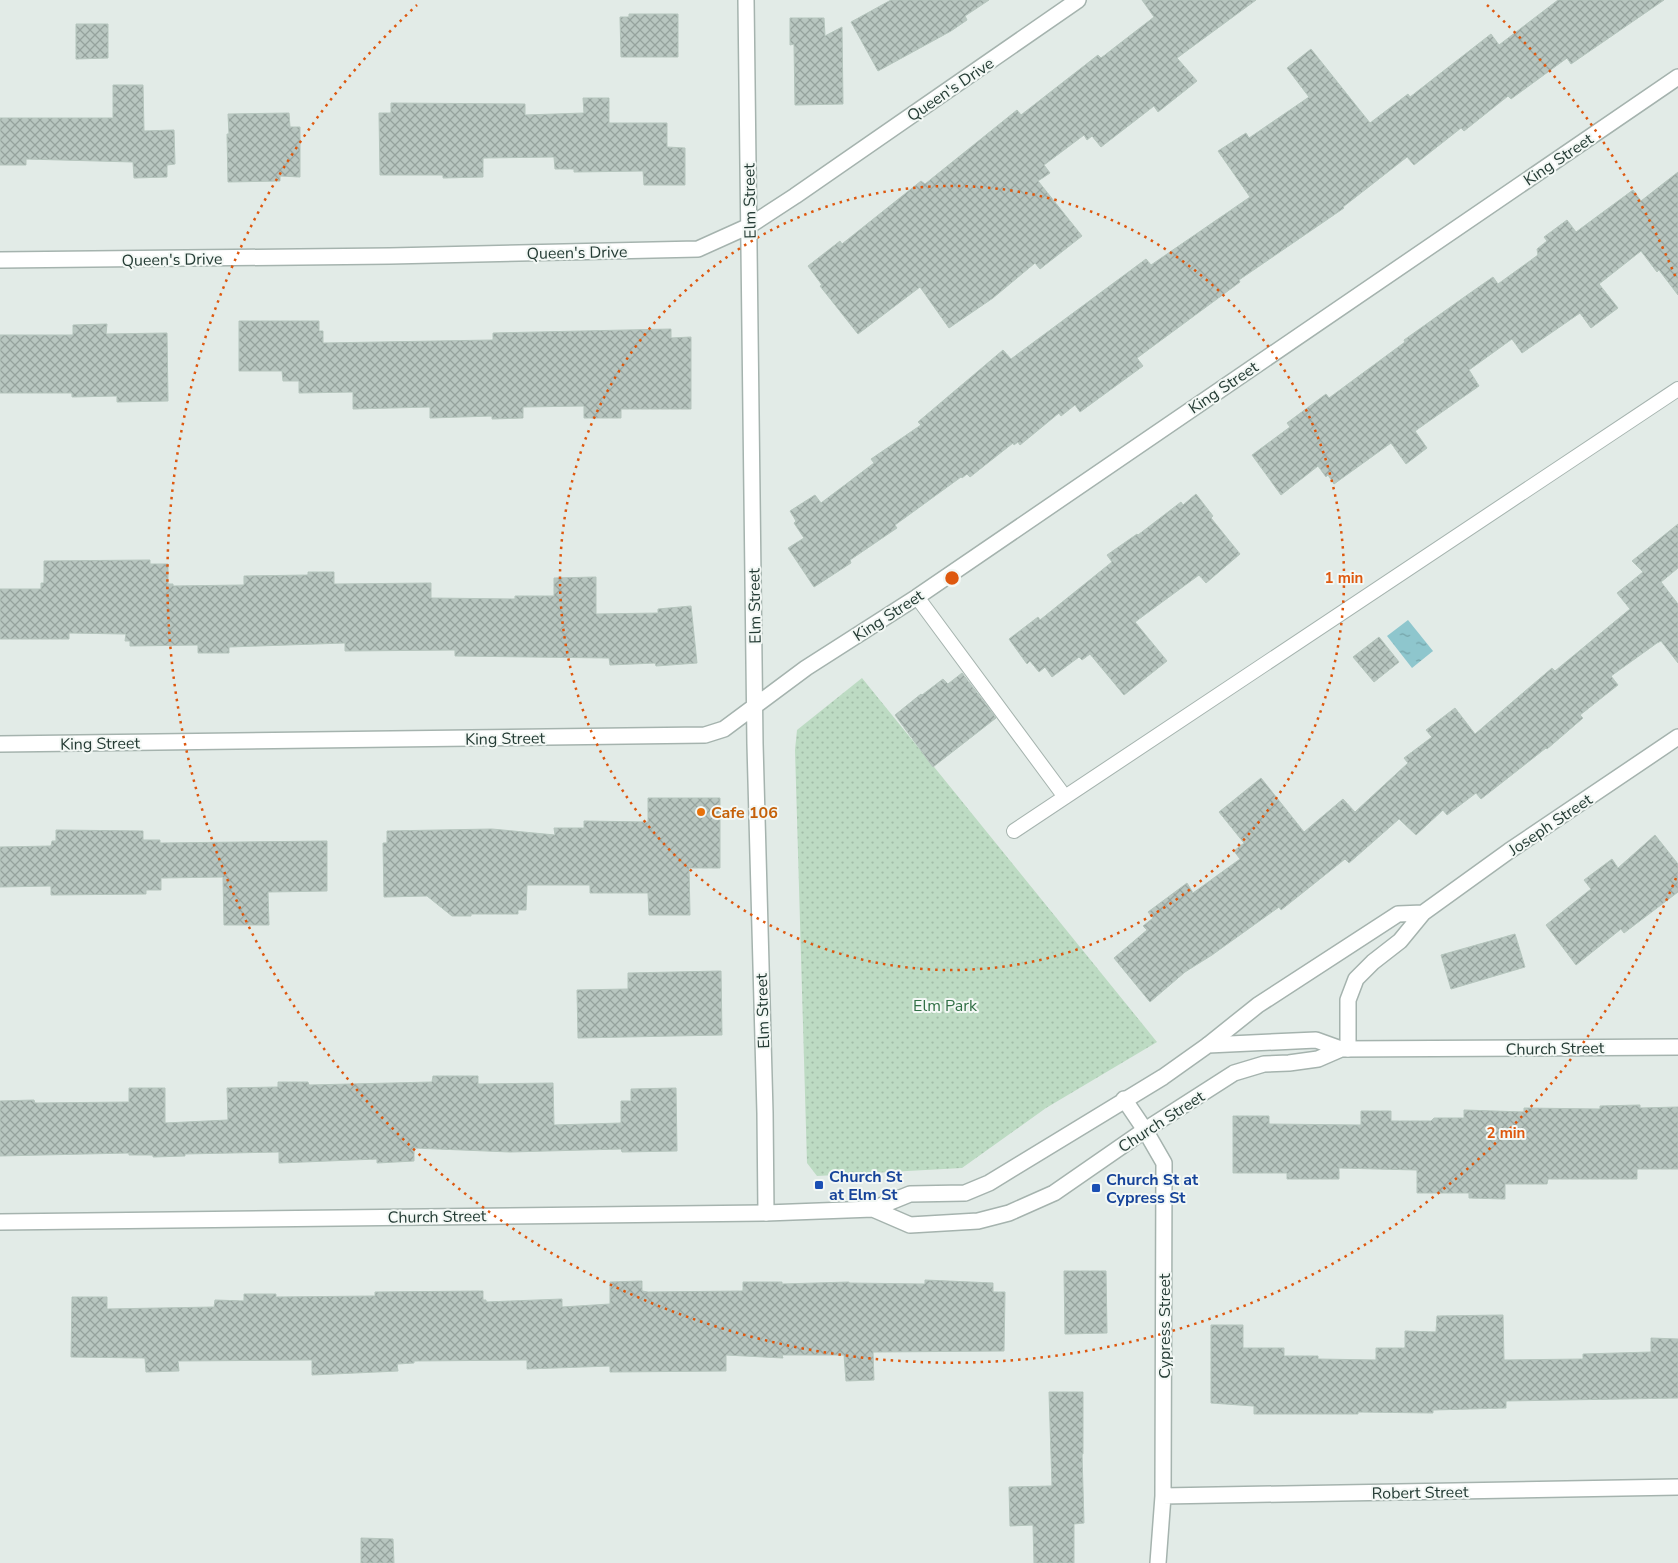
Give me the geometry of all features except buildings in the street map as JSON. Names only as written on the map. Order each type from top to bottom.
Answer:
[{"type":"street","name":"Elm Street","points":[[746,0],[755,707],[766,1213]]},
{"type":"street","name":"Queen's Drive","points":[[0,260],[400,256],[698,249],[749,226],[953,88],[1078,0]]},
{"type":"street","name":"King Street","points":[[0,744],[705,735],[724,729],[806,668],[917,597],[1678,77]]},
{"type":"street","name":"Joseph Street","points":[[1345,1049],[1348,1000],[1356,979],[1373,962],[1400,941],[1423,913],[1509,851],[1678,738]]},
{"type":"street","points":[[1208,1045],[1258,1005],[1398,914],[1423,913]]},
{"type":"street","name":"Church Street","points":[[0,1222],[766,1213],[873,1209],[910,1194],[965,1193],[989,1183],[1124,1099],[1163,1077],[1208,1045],[1316,1040],[1345,1049],[1678,1047]]},
{"type":"street","name":"Church Street","points":[[873,1209],[910,1225],[978,1221],[1009,1213],[1054,1194],[1145,1130],[1234,1073],[1264,1064],[1318,1059],[1345,1049]]},
{"type":"street","name":"Cypress Street","points":[[1124,1099],[1164,1163],[1163,1496],[1158,1563]]},
{"type":"street","name":"Robert Street","points":[[1163,1496],[1678,1487]]},
{"type":"lane","points":[[1014,831],[1678,389]]},
{"type":"lane","points":[[917,597],[1065,797]]},
{"type":"green space","name":"Elm Park","points":[[862,678],[1157,1042],[1046,1108],[962,1168],[817,1176],[807,1163],[795,750],[797,730]]},
{"type":"water","points":[[1408,620],[1433,651],[1412,668],[1387,636]]},
{"type":"place","name":"Cafe 106","points":[[701,812]]},
{"type":"place","name":"Church St at Elm St","points":[[819,1185]]},
{"type":"place","name":"Church St at Cypress St","points":[[1096,1188]]}]
